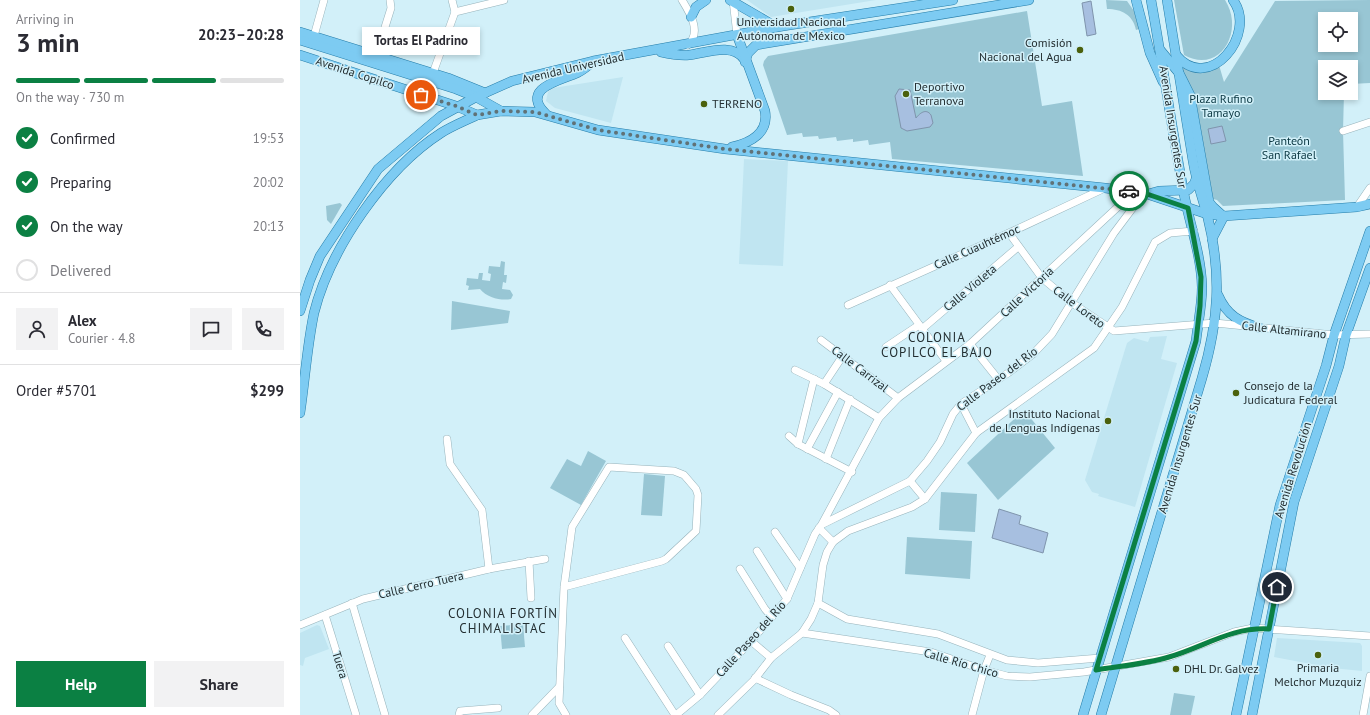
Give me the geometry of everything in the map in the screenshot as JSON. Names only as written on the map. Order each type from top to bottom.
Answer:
[{"type":"main road","points":[[691,17],[696,7],[706,0]]},
{"type":"main road","points":[[732,0],[773,25],[783,26]]},
{"type":"main road","name":"Avenida Universidad","points":[[300,311],[308,284],[320,256],[366,186],[385,162],[435,120],[456,106],[512,81],[593,61],[687,45],[783,26],[953,0]]},
{"type":"main road","points":[[745,62],[748,53],[756,45],[1029,0]]},
{"type":"main road","points":[[1136,0],[1150,53],[1159,77],[1166,87]]},
{"type":"main road","name":"Avenida Insurgentes Sur","points":[[1083,715],[1196,341],[1202,288],[1194,231],[1183,191],[1151,0]]},
{"type":"main road","name":"Avenida Insurgentes Sur","points":[[1101,715],[1212,346],[1218,294],[1212,239],[1196,179],[1167,0]]},
{"type":"main road","points":[[1176,55],[1188,65],[1200,68],[1210,67],[1221,61],[1232,49],[1239,27],[1238,11],[1233,0]]},
{"type":"main road","name":"Avenida Copilco","points":[[300,32],[433,73],[485,93]]},
{"type":"main road","points":[[725,149],[752,140],[760,133],[765,122],[764,111],[736,35]]},
{"type":"main road","name":"Avenida Copilco","points":[[300,40],[476,97],[501,111]]},
{"type":"main road","points":[[656,50],[680,55],[731,50],[740,54],[745,62]]},
{"type":"main road","points":[[1160,50],[1179,73],[1192,101],[1209,202],[1213,208],[1224,216],[1212,239]]},
{"type":"main road","name":"Avenida Copilco","points":[[300,56],[456,106],[477,115],[501,111],[520,111],[546,114],[598,130],[725,149],[1142,193],[1206,214],[1224,216],[1357,207],[1370,204]]},
{"type":"main road","points":[[546,114],[539,102],[540,94],[543,88],[554,80],[584,70],[593,61]]},
{"type":"main road","points":[[300,413],[310,334],[316,307],[323,285],[342,242],[377,194],[400,169],[426,145],[442,133],[477,115]]},
{"type":"main road","points":[[1142,193],[1183,191],[1192,188],[1196,179]]},
{"type":"main road","points":[[366,186],[377,194]]},
{"type":"main road","name":"Avenida Revolución","points":[[1236,715],[1253,628],[1280,505],[1326,366],[1334,335],[1370,231]]},
{"type":"main road","name":"Avenida Revolución","points":[[1252,715],[1294,502],[1339,366],[1346,335],[1370,268]]},
{"type":"main road","points":[[1218,294],[1226,311],[1237,320],[1260,328]]},
{"type":"street","points":[[314,36],[324,0]]},
{"type":"street","points":[[376,56],[391,8],[390,0]]},
{"type":"street","points":[[433,73],[455,12],[452,0]]},
{"type":"street","points":[[455,12],[504,0]]},
{"type":"street","points":[[682,0],[691,17],[694,33],[687,45]]},
{"type":"street","points":[[732,0],[736,35]]},
{"type":"street","points":[[1343,131],[1370,122]]},
{"type":"street","name":"Calle Cuauhtémoc","points":[[848,305],[1105,188]]},
{"type":"street","points":[[1357,207],[1370,188]]},
{"type":"street","name":"Calle Victoria","points":[[821,526],[852,472],[880,418],[898,398],[970,344],[1042,278],[1142,193]]},
{"type":"street","name":"Calle Paseo del Río","points":[[675,715],[700,695],[751,641],[787,599],[800,568],[821,526],[910,481],[927,461],[940,442],[953,414],[961,404],[1033,354],[1052,334],[1114,233],[1142,193]]},
{"type":"street","points":[[718,715],[755,678],[771,658],[802,633],[811,619],[818,603],[823,566],[827,552],[834,542],[848,531],[912,507],[925,499],[976,433],[1094,348],[1122,307],[1155,242],[1170,233],[1194,231]]},
{"type":"street","name":"Calle Loreto","points":[[1009,233],[1042,278],[1072,303],[1107,328],[1120,332],[1198,324]]},
{"type":"street","name":"Calle Violeta","points":[[886,347],[921,327],[1018,247]]},
{"type":"street","points":[[890,285],[946,362]]},
{"type":"street","name":"Calle Altamirano","points":[[1198,324],[1215,323],[1334,335],[1370,334]]},
{"type":"street","name":"Calle Carrizal","points":[[821,340],[898,398]]},
{"type":"street","points":[[970,344],[998,379]]},
{"type":"street","points":[[824,384],[842,357]]},
{"type":"street","points":[[795,370],[824,384],[880,418]]},
{"type":"street","points":[[798,444],[814,379]]},
{"type":"street","points":[[807,449],[838,392]]},
{"type":"street","points":[[826,459],[850,399]]},
{"type":"street","points":[[961,404],[976,433]]},
{"type":"street","points":[[789,436],[798,444],[852,472]]},
{"type":"street","points":[[447,440],[450,464],[482,510],[489,569]]},
{"type":"street","points":[[564,587],[662,561],[694,534],[698,522],[698,495],[696,489],[684,475],[674,471],[609,467],[572,528],[567,554],[564,587],[559,687],[559,703],[566,715]]},
{"type":"street","points":[[910,481],[925,499]]},
{"type":"street","points":[[821,526],[834,542]]},
{"type":"street","points":[[775,532],[800,568]]},
{"type":"street","points":[[757,551],[787,599]]},
{"type":"street","name":"Calle Cerro Tuera","points":[[300,625],[352,603],[489,569],[545,559]]},
{"type":"street","points":[[529,561],[531,598]]},
{"type":"street","points":[[740,569],[765,609],[772,617]]},
{"type":"street","points":[[352,603],[385,715]]},
{"type":"street","name":"Calle Río Chico","points":[[818,603],[848,619],[938,634],[989,656],[1007,660],[1038,663],[1100,658]]},
{"type":"street","name":"Tuera","points":[[325,615],[356,715]]},
{"type":"street","name":"Calle Río Chico","points":[[802,633],[931,652],[1007,676],[1030,677],[1054,676],[1096,670],[1169,657],[1234,632],[1253,628],[1370,636]]},
{"type":"street","points":[[625,638],[675,715]]},
{"type":"street","points":[[751,641],[771,658]]},
{"type":"street","points":[[668,646],[700,695]]},
{"type":"street","points":[[972,715],[984,668],[989,656]]},
{"type":"street","points":[[1363,715],[1370,676]]},
{"type":"street","points":[[755,678],[791,695],[829,710],[836,715]]},
{"type":"street","points":[[532,715],[559,687]]},
{"type":"street","points":[[459,715],[460,711],[498,708]]},
{"type":"shaded area","name":"Universidad Nacional Autónoma de México","points":[[747,0],[876,0],[771,17]]},
{"type":"shaded area","points":[[1091,1],[1096,34],[1087,36],[1082,3]]},
{"type":"shaded area","points":[[623,77],[611,123],[555,108],[546,101],[548,92],[553,88]]},
{"type":"shaded area","points":[[899,89],[910,90],[916,118],[921,113],[925,112],[931,115],[933,123],[930,127],[907,131],[901,128],[895,96]]},
{"type":"shaded area","points":[[1222,126],[1226,141],[1211,144],[1208,129]]},
{"type":"shaded area","points":[[744,159],[788,161],[783,266],[739,264]]},
{"type":"shaded area","points":[[1167,336],[1161,359],[1177,363],[1135,507],[1098,496],[1099,494],[1092,492],[1085,480],[1127,343],[1134,338],[1148,342],[1150,337]]},
{"type":"shaded area","points":[[999,509],[1021,516],[1019,524],[1048,533],[1043,553],[992,538]]},
{"type":"shaded area","points":[[317,625],[320,626],[329,649],[305,658],[303,666],[300,665],[300,633]]},
{"type":"shaded area","name":"Primaria Melchor Muzquiz","points":[[1277,638],[1360,643],[1362,646],[1362,671],[1332,668],[1274,657]]},
{"type":"green space","points":[[1106,0],[1127,1],[1134,11],[1139,29],[1136,30],[1132,20],[1126,14],[1117,10],[1107,9]]},
{"type":"green space","points":[[1174,0],[1225,0],[1230,12],[1232,24],[1226,47],[1218,55],[1208,59],[1197,60],[1184,55]]},
{"type":"green space","name":"Panteón San Rafael","points":[[1370,0],[1370,83],[1358,84],[1358,60],[1318,60],[1318,100],[1344,100],[1345,200],[1223,206],[1217,200],[1213,199],[1195,97],[1183,74],[1183,68],[1197,71],[1206,70],[1219,65],[1224,82],[1275,1]]},
{"type":"green space","name":"Deportivo Terranova","points":[[1027,11],[1042,106],[1072,101],[1083,176],[892,159],[890,142],[869,145],[868,140],[853,142],[853,139],[837,141],[836,137],[819,139],[818,136],[803,137],[802,133],[787,135],[763,65],[768,56]]},
{"type":"green space","points":[[340,203],[342,205],[331,224],[327,220],[326,206]]},
{"type":"green space","points":[[501,261],[505,262],[504,275],[507,275],[506,283],[503,282],[502,289],[510,290],[513,295],[511,299],[503,300],[495,298],[487,295],[480,289],[468,290],[469,286],[466,285],[467,278],[478,279],[479,273],[483,273],[482,280],[490,281],[491,274],[488,273],[489,266],[500,267]]},
{"type":"green space","points":[[452,301],[510,311],[508,323],[451,330]]},
{"type":"green space","points":[[1024,410],[1055,448],[998,500],[967,463]]},
{"type":"green space","points":[[588,451],[606,461],[581,505],[550,488],[567,459],[581,466]]},
{"type":"green space","points":[[644,474],[665,476],[662,516],[641,515]]},
{"type":"green space","points":[[941,492],[977,494],[975,532],[939,530]]},
{"type":"green space","points":[[907,537],[972,541],[970,579],[905,574]]},
{"type":"green space","points":[[523,624],[525,647],[502,649],[500,626]]},
{"type":"green space","points":[[1174,693],[1195,696],[1191,715],[1170,715]]},
{"type":"way so far","points":[[421,95],[456,106],[477,115],[501,111],[535,112],[598,130],[725,149],[1129,191]]},
{"type":"place","name":"Universidad Nacional Autónoma de México","points":[[791,9]]},
{"type":"place","name":"Comisión Nacional del Agua","points":[[1080,50]]},
{"type":"place","name":"Deportivo Terranova","points":[[906,94]]},
{"type":"place","name":"Tortas El Padrino","points":[[421,95]]},
{"type":"place","name":"TERRENO","points":[[704,104]]},
{"type":"place","name":"Consejo de la Judicatura Federal","points":[[1236,393]]},
{"type":"place","name":"Instituto Nacional de Lenguas Indígenas","points":[[1108,421]]},
{"type":"place","name":"Primaria Melchor Muzquiz","points":[[1318,655]]},
{"type":"place","name":"DHL Dr. Galvez","points":[[1176,669]]},
{"type":"district","name":"COLONIA COPILCO EL BAJO","points":[[937,344]]},
{"type":"district","name":"COLONIA FORTÍN CHIMALISTAC","points":[[503,620]]},
{"type":"route","points":[[1129,191],[1147,194],[1188,208],[1194,231],[1202,288],[1196,341],[1096,670],[1169,657],[1234,632],[1253,628],[1269,629],[1277,587]]},
{"type":"park label","name":"Plaza Rufino Tamayo","points":[[1221,106]]}]
